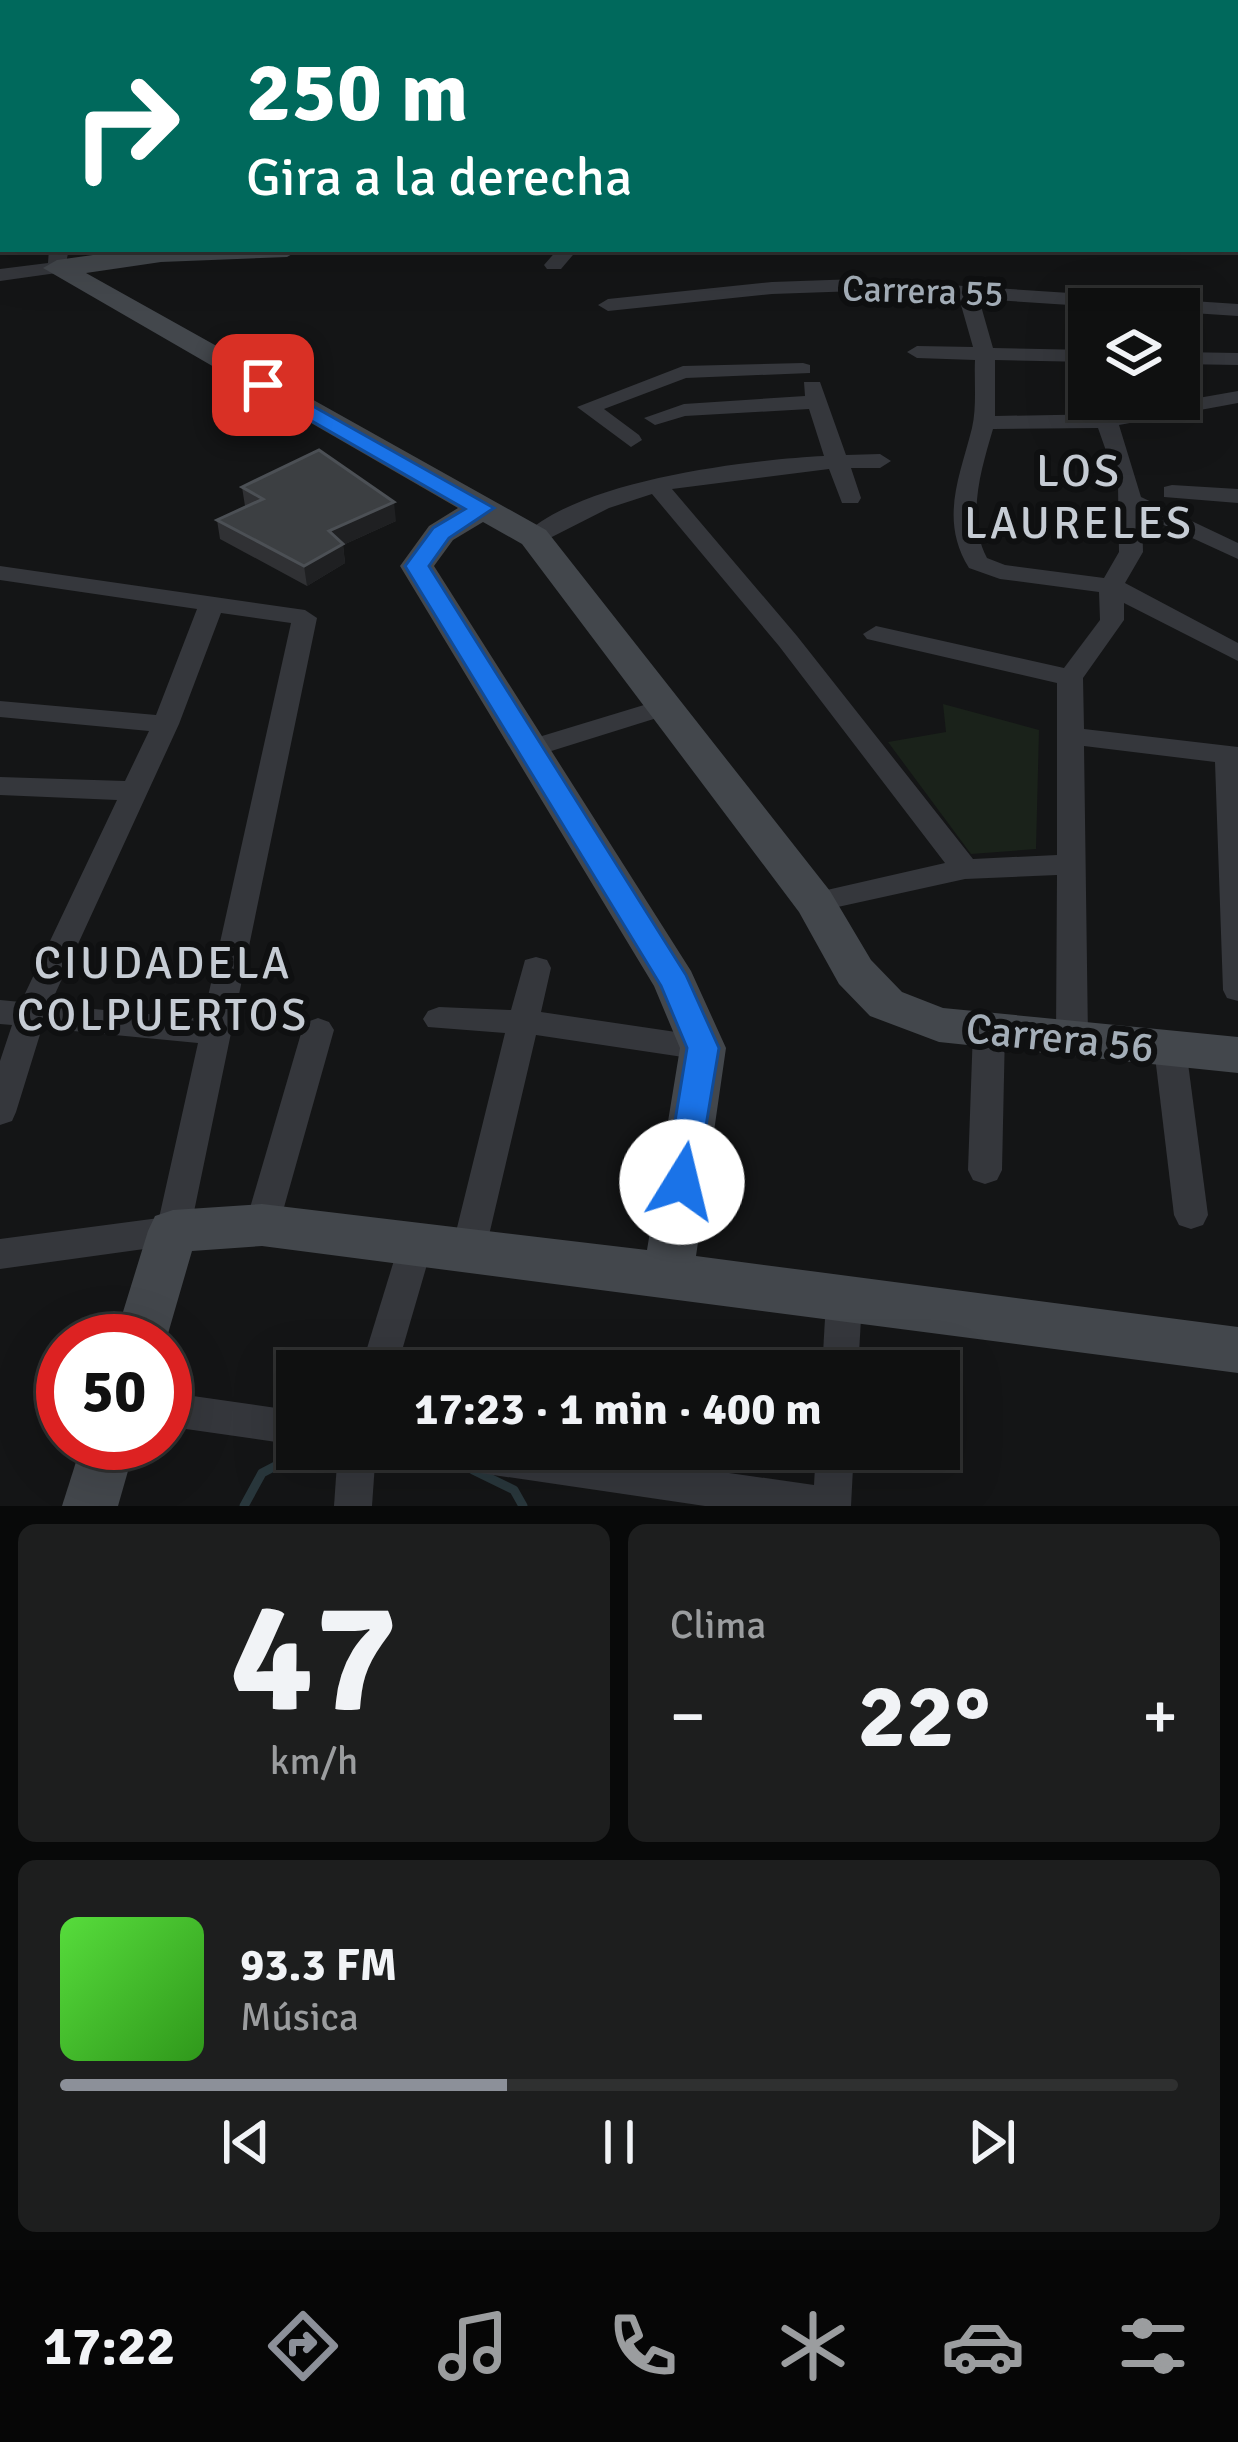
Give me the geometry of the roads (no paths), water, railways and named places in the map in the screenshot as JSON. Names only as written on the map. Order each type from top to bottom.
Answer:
[{"type":"main road","points":[[58,258],[211,252]]},
{"type":"main road","points":[[58,258],[533,538],[814,902]]},
{"type":"main road","points":[[482,508],[441,533],[417,566],[675,983],[703,1048],[669,1271]]},
{"type":"main road","name":"Carrera 56","points":[[814,902],[855,972],[886,1004],[939,1025],[1238,1055]]},
{"type":"main road","points":[[148,1314],[172,1231],[262,1225],[669,1271],[844,1300],[1238,1350]]},
{"type":"main road","points":[[90,1506],[101,1470]]},
{"type":"street","points":[[0,275],[58,258]]},
{"type":"street","name":"Carrera 55","points":[[608,305],[772,288],[967,290],[1238,310]]},
{"type":"street","points":[[967,290],[986,354],[984,423],[965,484],[969,547],[977,563],[1000,572],[1111,586],[1238,653]]},
{"type":"street","points":[[917,352],[1068,356]]},
{"type":"street","points":[[1200,358],[1238,359]]},
{"type":"street","points":[[631,440],[588,406],[682,372],[799,360],[819,402],[850,498]]},
{"type":"street","points":[[650,381],[684,410]]},
{"type":"street","points":[[984,423],[1107,421],[1238,397]]},
{"type":"street","points":[[655,418],[684,410],[819,402]]},
{"type":"street","points":[[1072,1038],[1070,678],[1112,620],[1111,586],[1131,553],[1129,485],[1107,421]]},
{"type":"street","points":[[533,538],[603,502],[658,487],[838,461],[880,461]]},
{"type":"street","points":[[658,487],[788,641],[965,869]]},
{"type":"street","points":[[1172,492],[1238,496]]},
{"type":"street","points":[[1128,500],[1238,552]]},
{"type":"street","points":[[0,573],[210,608],[305,618],[219,1033],[172,1231],[0,1254]]},
{"type":"street","points":[[0,1112],[15,1012],[135,791],[210,608]]},
{"type":"street","points":[[876,634],[1070,678]]},
{"type":"street","points":[[529,749],[667,706]]},
{"type":"street","points":[[0,709],[166,724]]},
{"type":"street","points":[[1072,736],[1233,756],[1238,990]]},
{"type":"street","points":[[0,787],[135,791]]},
{"type":"street","points":[[814,902],[965,869],[1070,864]]},
{"type":"street","points":[[469,1248],[536,968]]},
{"type":"street","points":[[15,1012],[219,1033]]},
{"type":"street","points":[[439,1019],[525,1022],[703,1048]]},
{"type":"street","points":[[262,1225],[318,1030]]},
{"type":"street","points":[[986,1170],[988,1030]]},
{"type":"street","points":[[1170,1048],[1191,1215]]},
{"type":"street","points":[[384,1350],[416,1244]]},
{"type":"street","points":[[841,1350],[844,1300]]},
{"type":"street","points":[[192,1413],[276,1425]]},
{"type":"street","points":[[353,1506],[356,1470]]},
{"type":"street","points":[[583,1470],[830,1506],[833,1470]]},
{"type":"waterway","points":[[244,1506],[262,1473],[276,1466]]},
{"type":"waterway","points":[[473,1470],[514,1490],[523,1506]]},
{"type":"district","name":"LOS LAURELES","points":[[1079,496]]},
{"type":"district","name":"CIUDADELA COLPUERTOS","points":[[163,988]]}]
